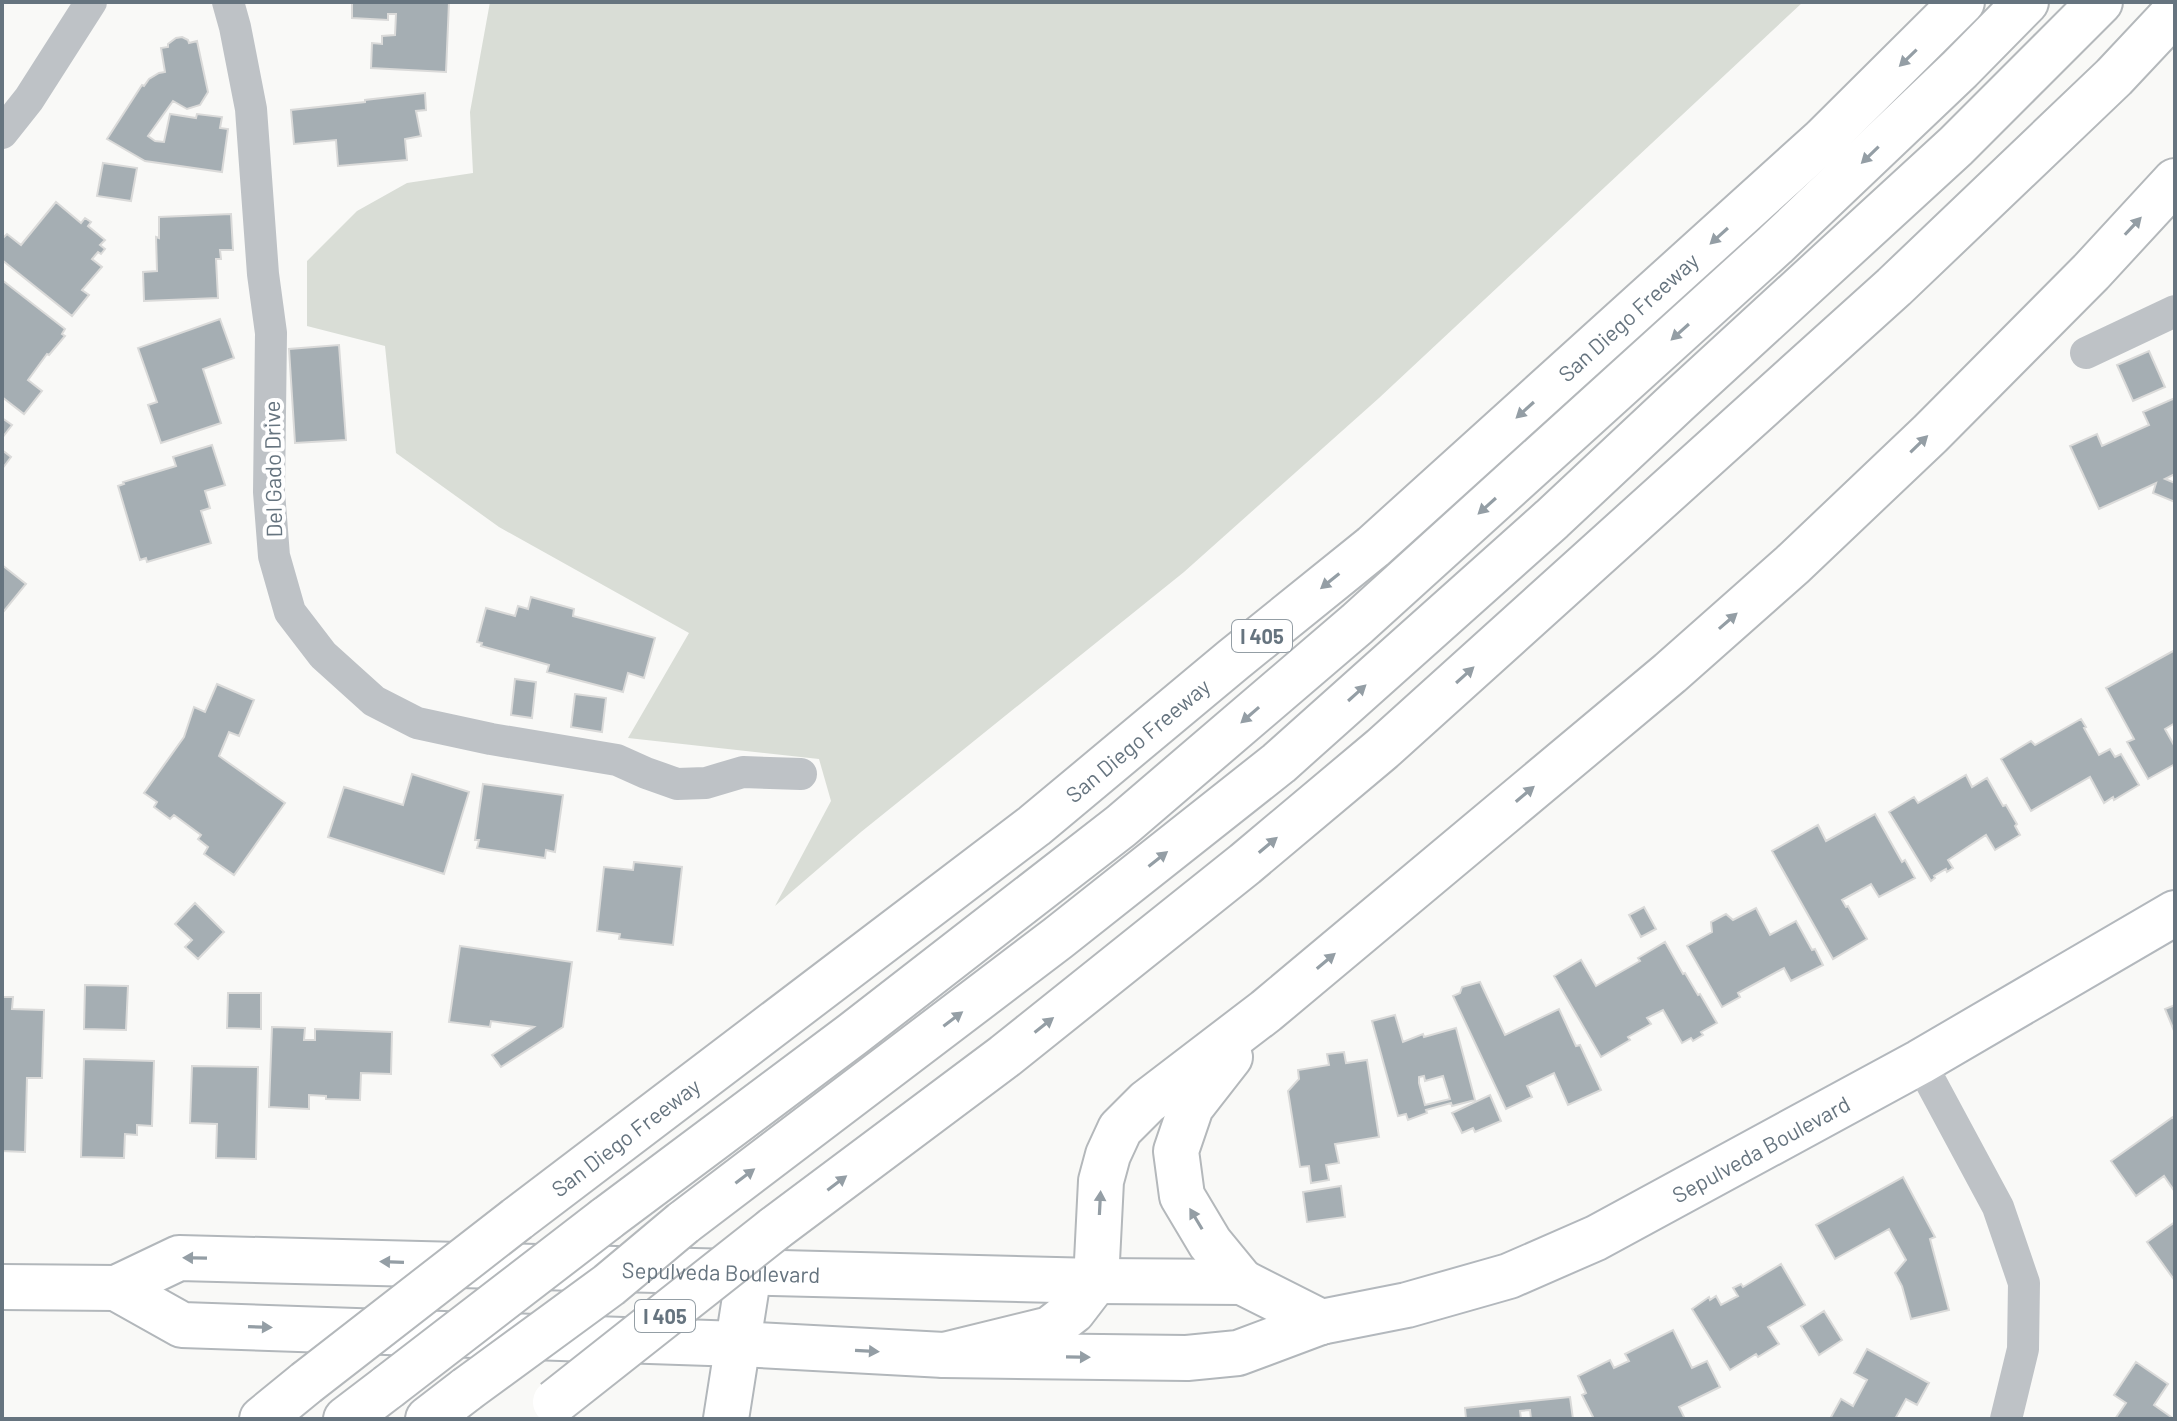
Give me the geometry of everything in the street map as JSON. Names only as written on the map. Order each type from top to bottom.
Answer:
[{"type":"main road","name":"San Diego Freeway","points":[[262,1419],[517,1219],[1034,826],[1373,547],[1812,150],[1962,2]]},
{"type":"main road","points":[[346,1419],[1121,826],[1357,624],[1775,245],[2026,2]]},
{"type":"main road","points":[[428,1419],[609,1285],[683,1223],[1046,947],[1279,763],[1552,519],[1956,146],[2100,2]]},
{"type":"main road","name":"I 405","points":[[544,1411],[774,1229],[1005,1056],[1245,864],[1382,749],[1894,287],[2114,77],[2175,12]]},
{"type":"main road","points":[[944,1355],[1050,1329],[1073,1311],[1096,1281],[1101,1181],[1120,1129],[1147,1102],[1266,1011],[1670,673],[1792,565],[1930,434],[2080,283],[2175,181]]},
{"type":"main road","name":"Sepulveda Boulevard","points":[[116,1288],[182,1325],[739,1344],[944,1355],[1200,1357],[1238,1353],[1321,1322],[1407,1305],[1509,1276],[1596,1238],[1920,1062],[2175,913]]},
{"type":"main road","points":[[1242,1282],[1210,1243],[1182,1196],[1176,1151],[1191,1107],[1266,1011]]},
{"type":"main road","name":"Sepulveda Boulevard","points":[[2,1287],[116,1288],[179,1258],[1242,1282],[1321,1322]]},
{"type":"main road","points":[[726,1419],[749,1272]]},
{"type":"street","points":[[2,133],[29,99],[91,2]]},
{"type":"street","name":"Del Gado Drive","points":[[228,2],[251,109],[263,274],[271,333],[270,505],[274,556],[290,612],[323,655],[374,701],[417,723],[617,760],[677,784],[706,783],[743,772],[801,774]]},
{"type":"street","points":[[2086,353],[2175,311]]},
{"type":"street","points":[[1920,1062],[1998,1207],[2024,1283],[2023,1349],[2006,1419]]},
{"type":"shaded area","points":[[490,2],[1803,2],[1379,398],[1184,572],[861,832],[775,906],[831,801],[819,759],[628,738],[689,633],[499,527],[396,453],[385,346],[307,326],[307,261],[357,211],[407,183],[473,173],[470,112]]},
{"type":"building","points":[[352,2],[449,2],[446,72],[371,68],[372,43],[382,44],[382,36],[395,35],[396,14],[388,14],[388,20],[352,18]]},
{"type":"building","points":[[182,37],[189,43],[197,41],[208,92],[200,105],[187,109],[173,101],[148,136],[164,142],[170,114],[196,118],[197,114],[222,117],[220,128],[228,129],[222,172],[145,161],[107,139],[142,85],[165,72],[161,48]]},
{"type":"building","points":[[425,93],[426,110],[416,111],[421,136],[405,139],[407,160],[338,166],[336,140],[294,144],[291,110]]},
{"type":"building","points":[[103,163],[137,168],[131,201],[97,196]]},
{"type":"building","points":[[56,202],[81,223],[85,218],[91,222],[88,226],[105,240],[100,245],[105,249],[92,259],[102,267],[82,290],[89,295],[72,316],[2,260],[2,239],[7,234],[21,245]]},
{"type":"building","points":[[231,214],[233,250],[220,250],[221,259],[216,259],[218,298],[144,301],[143,272],[157,271],[159,217]]},
{"type":"building","points":[[2,280],[65,329],[62,334],[65,336],[28,380],[42,391],[24,414],[2,397]]},
{"type":"building","points":[[220,319],[234,358],[203,369],[221,423],[161,443],[148,405],[157,402],[138,348]]},
{"type":"building","points":[[339,345],[346,440],[295,443],[289,349]]},
{"type":"building","points":[[2149,351],[2165,387],[2133,401],[2117,365]]},
{"type":"building","points":[[2175,398],[2175,474],[2165,479],[2175,483],[2175,502],[2153,493],[2156,483],[2099,509],[2070,446],[2097,434],[2102,446],[2149,425],[2143,412]]},
{"type":"building","points":[[2,418],[12,425],[2,438]]},
{"type":"building","points":[[212,445],[225,485],[205,491],[210,508],[201,511],[211,543],[147,562],[146,558],[140,560],[118,486],[176,466],[173,457]]},
{"type":"building","points":[[2,450],[11,457],[2,469]]},
{"type":"building","points":[[2,565],[26,584],[4,611],[2,610]]},
{"type":"building","points":[[531,597],[574,609],[573,616],[655,638],[644,678],[628,673],[623,692],[547,672],[549,665],[481,646],[482,643],[477,642],[486,608],[515,616],[518,606],[528,609]]},
{"type":"building","points":[[2175,650],[2175,723],[2165,729],[2175,747],[2175,764],[2148,779],[2127,742],[2134,739],[2106,688]]},
{"type":"building","points":[[515,679],[536,682],[532,718],[511,715]]},
{"type":"building","points":[[217,684],[254,700],[239,736],[229,732],[219,756],[285,803],[234,875],[204,854],[208,847],[198,839],[201,835],[174,815],[170,819],[154,807],[157,802],[144,793],[184,737],[194,707],[205,712]]},
{"type":"building","points":[[575,694],[606,698],[602,732],[571,727]]},
{"type":"building","points":[[2081,719],[2099,755],[2110,749],[2115,757],[2121,754],[2139,785],[2104,803],[2090,777],[2031,811],[2001,759],[2031,741],[2035,745]]},
{"type":"building","points":[[412,774],[469,792],[444,874],[328,837],[344,787],[403,805]]},
{"type":"building","points":[[1966,775],[1972,787],[1987,778],[2017,824],[2015,826],[2020,835],[1995,850],[1986,835],[1948,860],[1953,868],[1934,876],[1931,881],[1889,812],[1914,797],[1918,803]]},
{"type":"building","points":[[483,784],[563,795],[555,852],[546,850],[545,858],[477,848],[479,840],[475,840]]},
{"type":"building","points":[[1875,814],[1902,862],[1905,860],[1915,878],[1879,897],[1871,884],[1842,900],[1867,939],[1833,959],[1772,851],[1818,825],[1826,841]]},
{"type":"building","points":[[634,862],[682,867],[673,945],[619,939],[620,934],[597,931],[604,867],[633,870]]},
{"type":"building","points":[[195,903],[224,932],[198,959],[185,947],[192,940],[175,924]]},
{"type":"building","points":[[1644,907],[1656,929],[1641,937],[1629,915]]},
{"type":"building","points":[[1756,908],[1770,935],[1796,921],[1823,965],[1791,981],[1784,968],[1738,993],[1740,997],[1722,1007],[1687,946],[1712,932],[1711,922],[1726,914],[1733,920]]},
{"type":"building","points":[[1665,942],[1717,1023],[1693,1041],[1691,1038],[1682,1043],[1663,1010],[1647,1018],[1651,1024],[1628,1037],[1630,1040],[1601,1057],[1554,976],[1581,960],[1596,986],[1640,961],[1638,958]]},
{"type":"building","points":[[460,946],[572,962],[563,1027],[501,1067],[492,1055],[534,1027],[491,1021],[490,1027],[449,1022]]},
{"type":"building","points":[[1480,982],[1505,1035],[1559,1009],[1601,1090],[1568,1105],[1554,1073],[1527,1086],[1532,1097],[1506,1109],[1453,996],[1460,993],[1462,987]]},
{"type":"building","points":[[85,985],[128,986],[126,1030],[84,1029]]},
{"type":"building","points":[[228,993],[261,993],[261,1029],[227,1028]]},
{"type":"building","points":[[2,997],[13,997],[12,1009],[44,1010],[42,1078],[27,1078],[25,1152],[2,1151]]},
{"type":"building","points":[[2175,1005],[2175,1033],[2165,1009]]},
{"type":"building","points":[[1395,1015],[1403,1042],[1423,1034],[1424,1037],[1456,1028],[1475,1100],[1426,1110],[1427,1113],[1408,1120],[1406,1114],[1398,1116],[1372,1021]],"holes":[[[1424,1076],[1425,1081],[1443,1076],[1450,1099],[1425,1105],[1419,1077]]]},
{"type":"building","points":[[272,1027],[305,1028],[304,1040],[315,1040],[315,1029],[392,1032],[391,1074],[361,1073],[360,1100],[309,1095],[309,1109],[269,1107]]},
{"type":"building","points":[[1344,1052],[1346,1063],[1367,1060],[1379,1137],[1335,1144],[1339,1163],[1326,1165],[1329,1180],[1311,1183],[1309,1166],[1300,1167],[1288,1091],[1299,1079],[1298,1070],[1329,1065],[1327,1054]]},
{"type":"building","points":[[84,1059],[154,1061],[152,1126],[137,1125],[137,1135],[125,1134],[124,1158],[81,1157]]},
{"type":"building","points":[[192,1066],[258,1067],[256,1159],[216,1158],[217,1124],[190,1123]]},
{"type":"building","points":[[1490,1095],[1501,1121],[1475,1132],[1473,1128],[1462,1133],[1452,1113]]},
{"type":"building","points":[[2173,1117],[2175,1192],[2164,1176],[2136,1196],[2111,1161]]},
{"type":"building","points":[[1903,1177],[1935,1237],[1930,1239],[1949,1310],[1911,1319],[1895,1273],[1906,1260],[1889,1229],[1835,1259],[1816,1225]]},
{"type":"building","points":[[1341,1186],[1345,1217],[1307,1222],[1303,1192]]},
{"type":"building","points":[[2175,1222],[2175,1281],[2147,1242]]},
{"type":"building","points":[[1781,1264],[1805,1305],[1768,1327],[1779,1344],[1730,1370],[1692,1309],[1709,1297],[1710,1300],[1716,1296],[1721,1305],[1738,1296],[1733,1288],[1741,1284],[1743,1287]]},
{"type":"building","points":[[1824,1311],[1842,1340],[1819,1355],[1801,1326]]},
{"type":"building","points":[[1673,1330],[1692,1368],[1707,1361],[1720,1387],[1679,1407],[1685,1419],[1594,1419],[1582,1395],[1586,1393],[1578,1376],[1610,1360],[1614,1368],[1629,1361],[1625,1354]]},
{"type":"building","points":[[1867,1349],[1929,1383],[1917,1405],[1906,1399],[1895,1419],[1830,1419],[1841,1399],[1853,1406],[1867,1380],[1854,1373]]},
{"type":"building","points":[[2136,1362],[2168,1384],[2154,1405],[2174,1419],[2115,1419],[2126,1403],[2114,1395]]},
{"type":"building","points":[[1570,1397],[1573,1419],[1531,1419],[1530,1410],[1520,1411],[1521,1419],[1466,1419],[1465,1408]]}]
